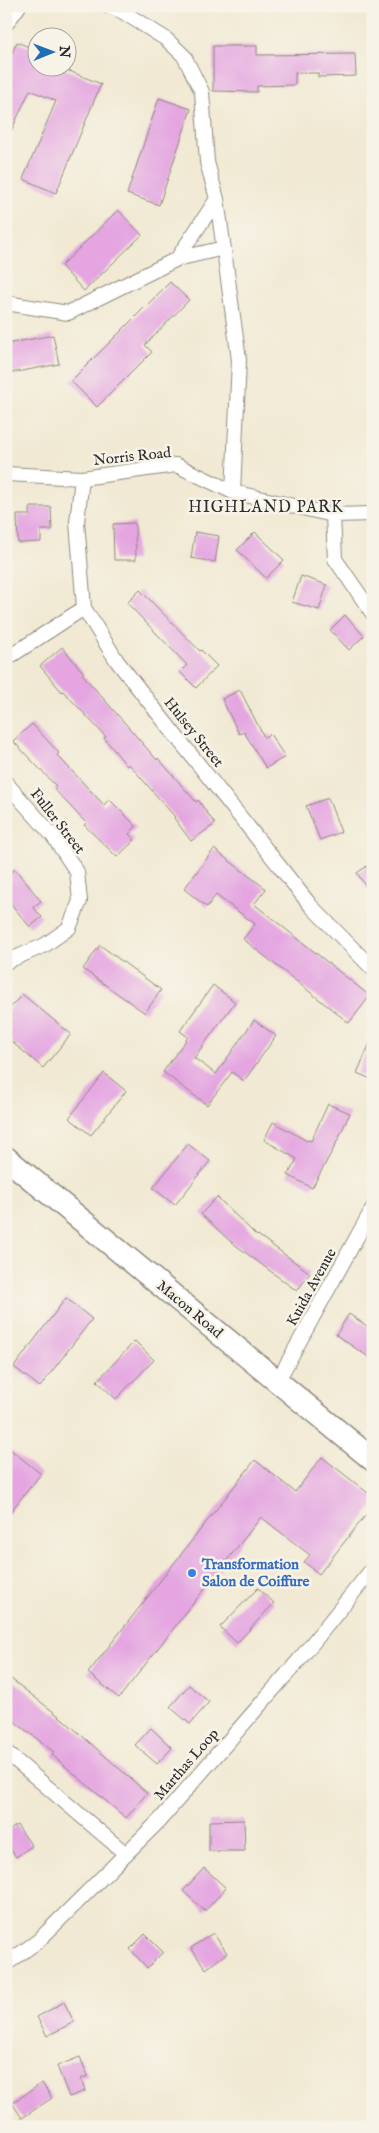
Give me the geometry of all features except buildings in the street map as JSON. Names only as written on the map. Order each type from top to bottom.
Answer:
[{"type":"main road","name":"Macon Road","points":[[6,1158],[373,1460]]},
{"type":"street","points":[[6,24],[19,6]]},
{"type":"street","points":[[109,6],[123,12],[166,39],[184,56],[202,92],[207,162],[217,200],[239,360],[233,492]]},
{"type":"street","points":[[177,259],[217,200]]},
{"type":"street","points":[[6,303],[68,313],[177,259],[224,248]]},
{"type":"street","name":"Norris Road","points":[[6,474],[82,478],[176,465],[233,492],[333,515],[373,514]]},
{"type":"street","name":"Hulsey Street","points":[[82,478],[77,522],[84,608],[117,661],[312,906],[373,969]]},
{"type":"street","points":[[333,515],[335,559],[373,614]]},
{"type":"street","points":[[6,659],[84,608]]},
{"type":"street","name":"Fuller Street","points":[[6,783],[54,836],[77,872],[80,901],[69,928],[45,945],[6,962]]},
{"type":"street","name":"Kuida Avenue","points":[[277,1382],[373,1208]]},
{"type":"street","name":"Marthas Loop","points":[[6,1964],[38,1941],[158,1821],[299,1660],[373,1568]]},
{"type":"street","points":[[6,1752],[126,1854]]},
{"type":"place","name":"Transformation Salon de Coiffure","points":[[192,1573]]},
{"type":"district","name":"HIGHLAND PARK","points":[[266,506]]}]
